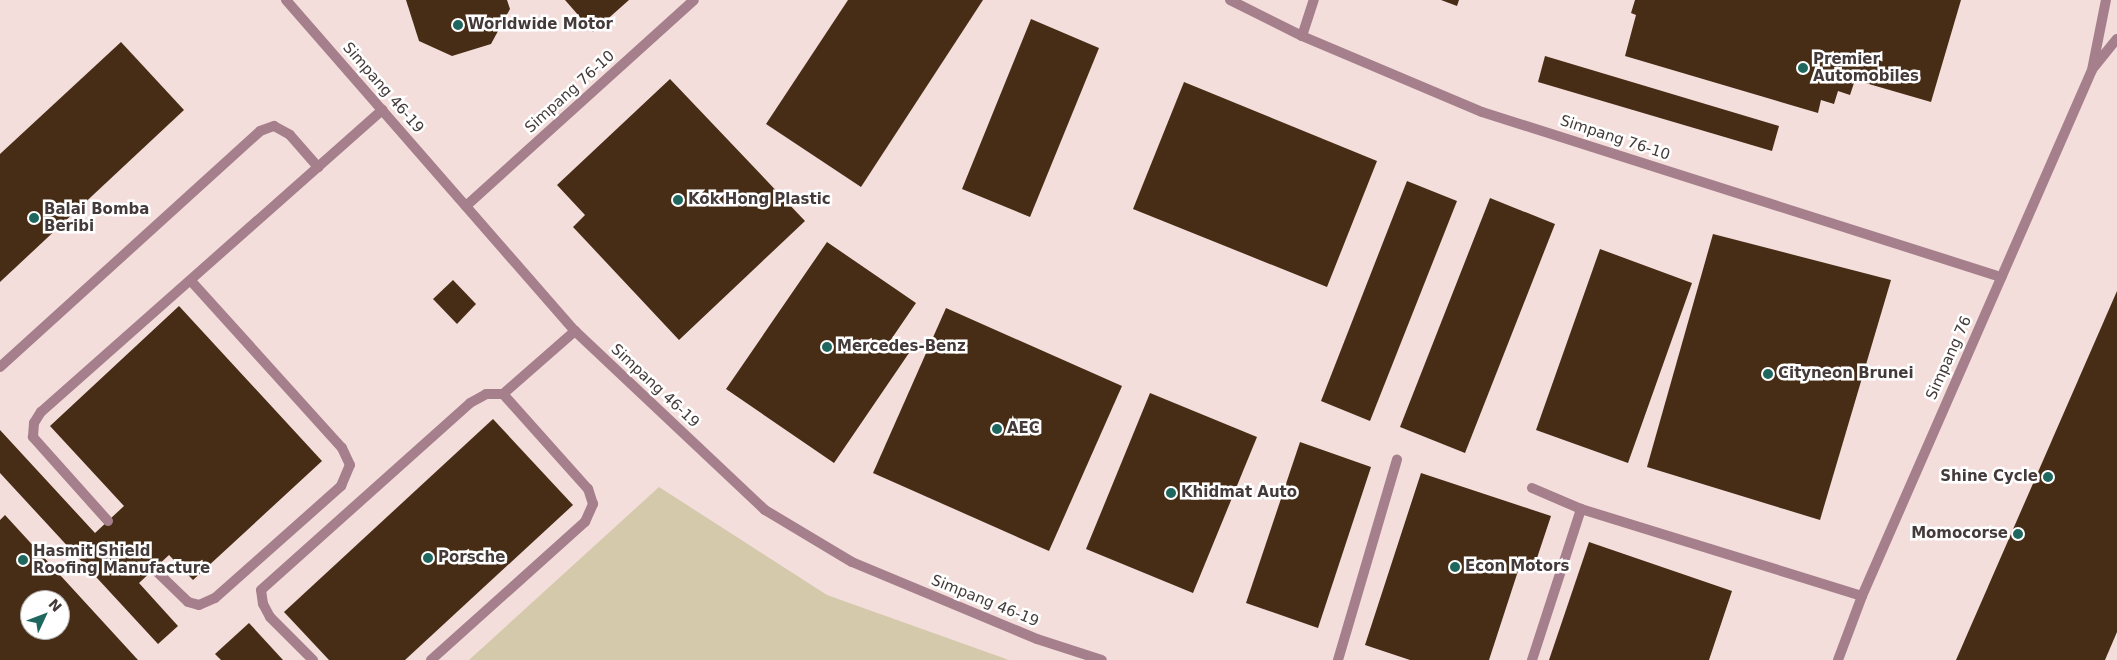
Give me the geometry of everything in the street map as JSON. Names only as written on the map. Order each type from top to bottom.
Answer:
[{"type":"street","name":"Simpang 46-19","points":[[286,0],[575,330],[765,510],[852,562],[1037,639],[1102,660]]},
{"type":"street","name":"Simpang 76-10","points":[[466,206],[694,0]]},
{"type":"street","name":"Simpang 76-10","points":[[1230,0],[1302,36],[1482,112],[2001,277]]},
{"type":"street","points":[[1302,36],[1314,0]]},
{"type":"street","name":"Simpang 76","points":[[1838,660],[1862,596],[2092,70],[2106,0]]},
{"type":"street","name":"Simpang 76","points":[[2092,70],[2117,39]]},
{"type":"street","points":[[108,521],[32,437],[34,424],[41,412],[382,110]]},
{"type":"street","points":[[0,367],[260,131],[274,126],[290,135],[318,167]]},
{"type":"street","points":[[154,570],[188,602],[199,605],[214,598],[341,486],[350,465],[342,448],[191,281]]},
{"type":"street","points":[[313,660],[270,617],[263,604],[261,590],[470,403],[486,394],[503,394],[575,330]]},
{"type":"street","points":[[431,660],[585,522],[593,504],[588,489],[503,394]]},
{"type":"street","points":[[1338,660],[1397,460]]},
{"type":"street","points":[[1532,488],[1581,508],[1862,596]]},
{"type":"street","points":[[1532,660],[1581,508]]},
{"type":"shaded area","points":[[659,487],[827,595],[1009,660],[469,660]]},
{"type":"building","name":"Worldwide Motor","points":[[406,0],[507,0],[510,9],[491,44],[452,56],[419,41]]},
{"type":"building","name":"Worldwide Motor","points":[[565,0],[629,0],[593,32]]},
{"type":"building","points":[[848,0],[983,0],[861,187],[766,124]]},
{"type":"building","points":[[1441,0],[1459,0],[1457,6]]},
{"type":"building","name":"Premier Automobiles","points":[[1635,0],[1961,0],[1931,102],[1855,80],[1850,95],[1838,91],[1834,104],[1821,100],[1818,113],[1625,56],[1636,15],[1631,13]]},
{"type":"building","points":[[1031,19],[1099,48],[1030,217],[962,189]]},
{"type":"building","name":"Balai Bomba Beribi","points":[[121,42],[184,110],[0,282],[0,154]]},
{"type":"building","points":[[1545,56],[1779,126],[1772,151],[1538,82]]},
{"type":"building","name":"Kok Hong Plastic","points":[[670,79],[805,221],[679,340],[573,227],[585,215],[557,185]]},
{"type":"building","points":[[1184,82],[1377,161],[1327,287],[1133,209]]},
{"type":"building","points":[[1407,181],[1457,201],[1370,421],[1321,401]]},
{"type":"building","points":[[1490,198],[1555,224],[1465,453],[1400,427]]},
{"type":"building","name":"Cityneon Brunei","points":[[1713,234],[1891,280],[1820,520],[1647,467]]},
{"type":"building","name":"Mercedes-Benz","points":[[827,242],[916,303],[890,341],[909,353],[834,463],[726,389]]},
{"type":"building","points":[[1600,249],[1692,283],[1628,463],[1536,430]]},
{"type":"building","points":[[453,280],[476,304],[457,324],[433,299]]},
{"type":"building","points":[[2117,291],[2117,632],[2105,660],[1956,660]]},
{"type":"building","points":[[179,306],[322,461],[193,580],[169,555],[139,583],[178,626],[158,644],[0,473],[0,430],[95,533],[124,506],[50,426]]},
{"type":"building","name":"AEC","points":[[946,308],[1122,386],[1049,551],[873,473]]},
{"type":"building","name":"Khidmat Auto","points":[[1150,393],[1257,437],[1193,593],[1086,549]]},
{"type":"building","name":"Porsche","points":[[493,419],[573,505],[405,660],[329,660],[284,612]]},
{"type":"building","points":[[1300,442],[1371,467],[1318,628],[1246,603]]},
{"type":"building","name":"Econ Motors","points":[[1421,473],[1551,516],[1533,570],[1520,565],[1489,660],[1410,660],[1365,645]]},
{"type":"building","name":"Hasmit Shield Roofing Manufacture","points":[[5,515],[138,660],[0,660],[0,520]]},
{"type":"building","name":"Econ Motors","points":[[1589,542],[1732,591],[1709,660],[1549,660]]},
{"type":"building","points":[[249,623],[283,660],[221,660],[215,654]]},
{"type":"place","name":"Worldwide Motor","points":[[458,25]]},
{"type":"place","name":"Premier Automobiles","points":[[1803,68]]},
{"type":"place","name":"Kok Hong Plastic","points":[[678,200]]},
{"type":"place","name":"Balai Bomba Beribi","points":[[34,218]]},
{"type":"place","name":"Mercedes-Benz","points":[[827,347]]},
{"type":"place","name":"Cityneon Brunei","points":[[1768,374]]},
{"type":"place","name":"AEC","points":[[997,429]]},
{"type":"place","name":"Shine Cycle","points":[[2048,477]]},
{"type":"place","name":"Khidmat Auto","points":[[1171,493]]},
{"type":"place","name":"Momocorse","points":[[2018,534]]},
{"type":"place","name":"Porsche","points":[[428,558]]},
{"type":"place","name":"Hasmit Shield Roofing Manufacture","points":[[23,560]]},
{"type":"place","name":"Econ Motors","points":[[1455,567]]}]
